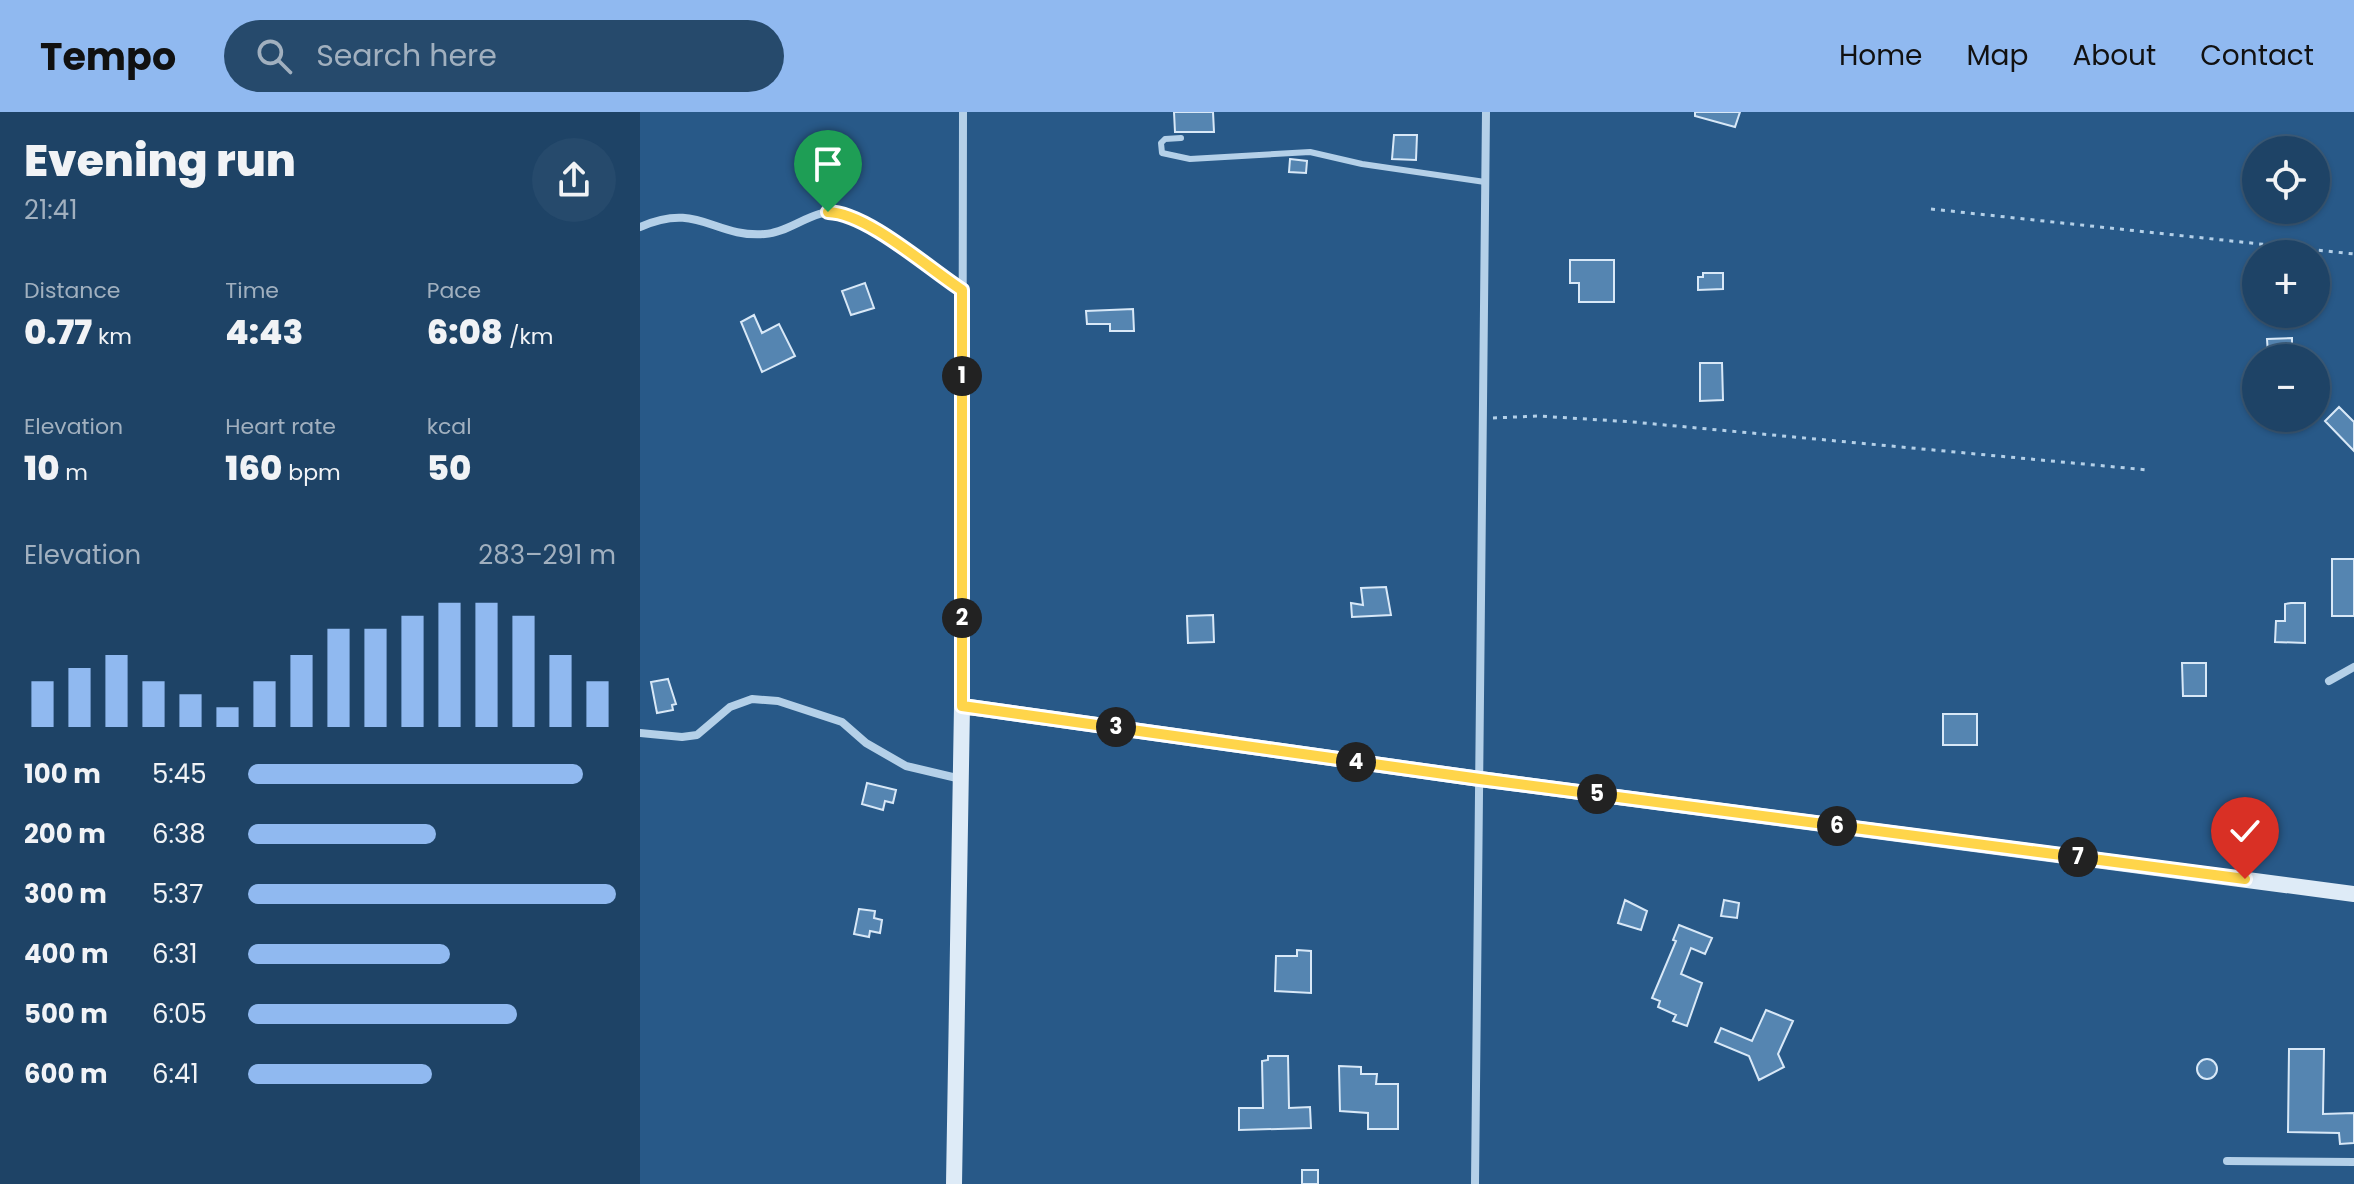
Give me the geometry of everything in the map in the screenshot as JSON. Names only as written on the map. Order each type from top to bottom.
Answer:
[{"type":"street","points":[[954,1184],[962,706],[963,112]]},
{"type":"street","points":[[1475,1184],[1486,112]]},
{"type":"street","points":[[640,227],[670,216],[690,216],[737,233],[763,235],[780,232],[829,212],[841,213],[873,229],[962,290]]},
{"type":"street","points":[[2329,681],[2354,667]]},
{"type":"street","points":[[640,733],[682,737],[697,735],[730,707],[752,699],[778,701],[842,722],[866,743],[906,766],[961,779]]},
{"type":"street","points":[[962,706],[1480,779],[2354,894]]},
{"type":"street","points":[[2227,1161],[2354,1162]]},
{"type":"lane","points":[[1181,138],[1165,139],[1161,143],[1162,153],[1190,159],[1310,152],[1362,164],[1485,182]]},
{"type":"path","points":[[1931,209],[2354,254]]},
{"type":"path","points":[[1481,420],[1538,416],[1633,422],[2148,470]]},
{"type":"building","points":[[1174,112],[1213,112],[1214,132],[1175,132]]},
{"type":"building","points":[[1695,112],[1740,112],[1735,127],[1695,116]]},
{"type":"building","points":[[1394,135],[1417,135],[1416,160],[1392,159]]},
{"type":"building","points":[[1290,159],[1307,161],[1306,173],[1289,172]]},
{"type":"building","points":[[1570,260],[1614,260],[1614,302],[1579,302],[1579,283],[1570,283]]},
{"type":"building","points":[[1703,273],[1723,273],[1723,289],[1698,290],[1698,277],[1703,277]]},
{"type":"building","points":[[865,283],[874,308],[851,315],[842,291]]},
{"type":"building","points":[[1133,309],[1134,331],[1110,331],[1110,324],[1087,324],[1086,311]]},
{"type":"building","points":[[754,315],[762,333],[779,324],[795,356],[762,372],[741,322]]},
{"type":"building","points":[[2292,338],[2292,344],[2267,344],[2267,339]]},
{"type":"building","points":[[1700,363],[1722,363],[1723,400],[1700,401]]},
{"type":"building","points":[[2339,407],[2354,422],[2354,451],[2330,426],[2330,416]]},
{"type":"building","points":[[2332,559],[2354,559],[2354,616],[2332,616]]},
{"type":"building","points":[[1386,587],[1391,615],[1352,617],[1351,603],[1363,605],[1361,588]]},
{"type":"building","points":[[2305,603],[2305,643],[2275,642],[2276,621],[2285,621],[2285,604]]},
{"type":"building","points":[[1213,615],[1214,642],[1188,643],[1187,616]]},
{"type":"building","points":[[2182,663],[2206,663],[2206,696],[2183,696]]},
{"type":"building","points":[[668,679],[676,704],[672,705],[673,710],[657,713],[651,682]]},
{"type":"building","points":[[1943,714],[1977,714],[1977,745],[1943,745]]},
{"type":"building","points":[[867,783],[896,790],[893,803],[885,801],[883,810],[862,804]]},
{"type":"building","points":[[1625,900],[1647,911],[1641,930],[1618,923]]},
{"type":"building","points":[[1724,900],[1739,903],[1737,918],[1721,916]]},
{"type":"building","points":[[859,909],[875,911],[874,918],[882,920],[880,933],[870,931],[869,937],[854,934]]},
{"type":"building","points":[[1679,925],[1712,938],[1705,954],[1691,948],[1681,974],[1702,983],[1687,1026],[1673,1021],[1676,1015],[1658,1007],[1660,1001],[1652,998],[1676,941],[1673,940]]},
{"type":"building","points":[[1297,950],[1311,951],[1311,993],[1275,991],[1276,956],[1297,956]]},
{"type":"building","points":[[1766,1010],[1793,1021],[1778,1054],[1784,1067],[1759,1080],[1749,1056],[1715,1042],[1721,1028],[1752,1041]]},
{"type":"building","points":[[2289,1049],[2324,1049],[2323,1114],[2354,1113],[2354,1143],[2340,1144],[2339,1133],[2288,1132]]},
{"type":"building","points":[[1268,1056],[1288,1056],[1289,1108],[1310,1107],[1311,1128],[1239,1130],[1239,1108],[1263,1108],[1262,1061],[1268,1060]]},
{"type":"building","points":[[2207,1059],[2214,1062],[2217,1069],[2214,1076],[2207,1079],[2200,1076],[2197,1069],[2200,1062]]},
{"type":"building","points":[[1339,1066],[1361,1067],[1361,1074],[1377,1074],[1376,1084],[1398,1084],[1398,1129],[1368,1129],[1368,1113],[1340,1111]]},
{"type":"building","points":[[1302,1170],[1318,1170],[1318,1184],[1302,1184]]},
{"type":"route","points":[[828,212],[841,213],[873,229],[962,290],[962,706],[1480,779],[2245,879]]}]
